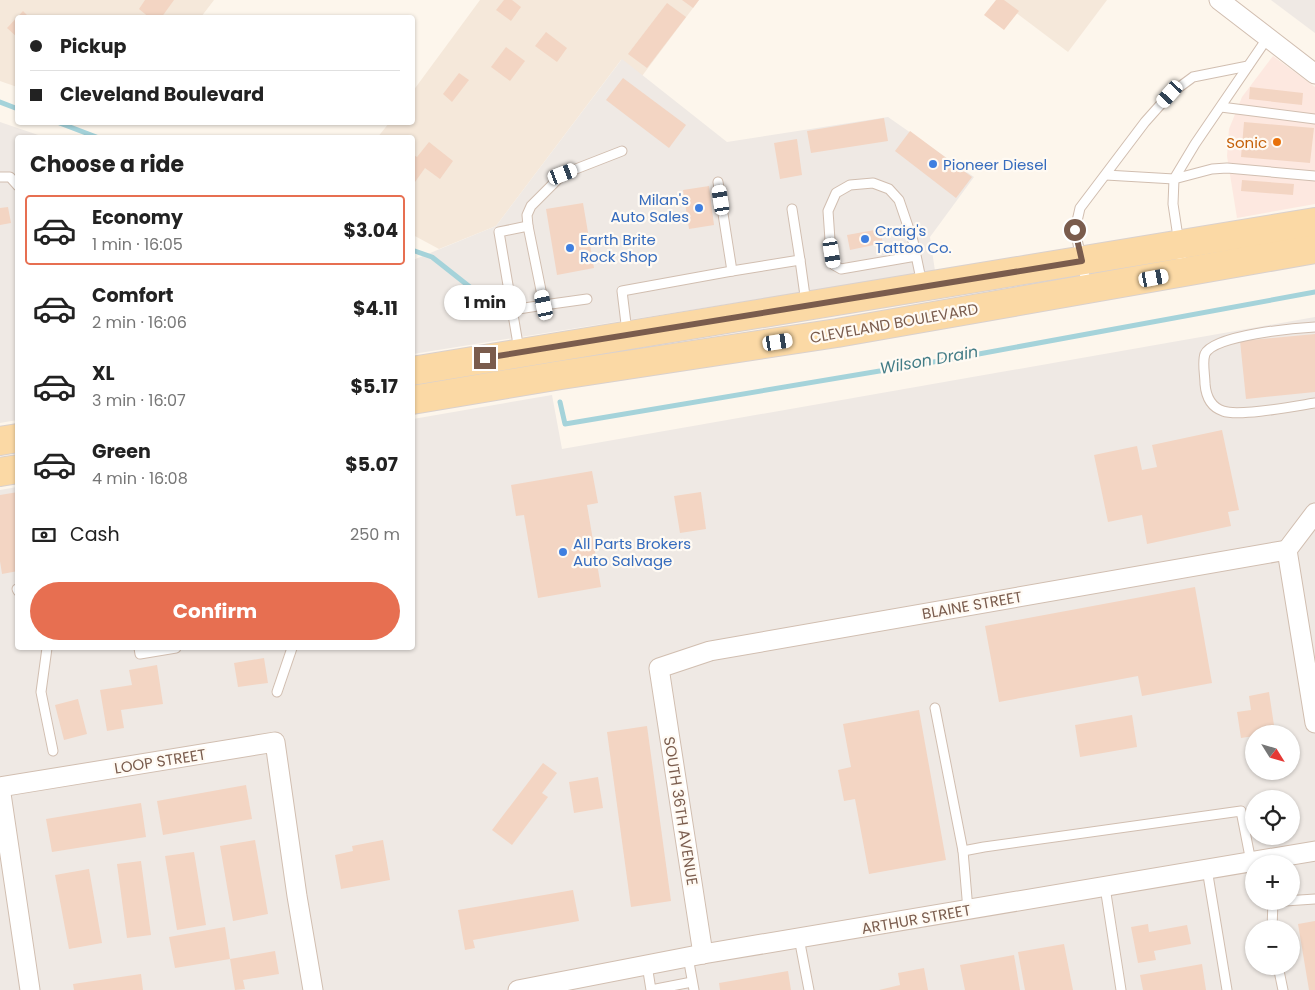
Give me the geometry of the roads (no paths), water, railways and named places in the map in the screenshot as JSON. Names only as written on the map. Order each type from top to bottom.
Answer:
[{"type":"main road","name":"CLEVELAND BOULEVARD","points":[[415,370],[1315,222]]},
{"type":"main road","name":"CLEVELAND BOULEVARD","points":[[415,399],[560,375],[837,334],[1315,249]]},
{"type":"main road","points":[[0,441],[15,438]]},
{"type":"main road","points":[[0,472],[15,470]]},
{"type":"street","points":[[1219,0],[1315,74]]},
{"type":"street","points":[[1315,513],[1288,550],[1315,723]]},
{"type":"street","name":"BLAINE STREET","points":[[659,668],[710,651],[1288,550]]},
{"type":"street","name":"SOUTH 36TH AVENUE","points":[[659,668],[695,956]]},
{"type":"street","name":"LOOP STREET","points":[[30,990],[0,787],[275,742],[297,896],[313,990]]},
{"type":"street","name":"ARTHUR STREET","points":[[1294,855],[1315,851]]},
{"type":"street","name":"ARTHUR STREET","points":[[518,990],[695,956],[1245,864]]},
{"type":"lane","points":[[1183,273],[1172,204],[1174,179],[1195,144],[1268,38]]},
{"type":"lane","points":[[1088,290],[1075,230],[1080,208],[1145,122],[1170,94],[1193,77],[1248,66]]},
{"type":"lane","points":[[1221,106],[1315,119]]},
{"type":"lane","points":[[544,305],[528,226],[527,215],[531,206],[563,174],[622,150]]},
{"type":"lane","points":[[1106,175],[1174,179],[1212,169],[1227,168],[1315,176]]},
{"type":"lane","points":[[0,177],[10,178],[15,183]]},
{"type":"lane","points":[[718,182],[732,271]]},
{"type":"lane","points":[[916,256],[840,269],[834,266],[828,211],[836,193],[850,185],[874,183],[889,188],[899,200],[914,241],[922,287]]},
{"type":"lane","points":[[792,209],[807,306]]},
{"type":"lane","points":[[520,353],[499,232],[528,226]]},
{"type":"lane","points":[[628,335],[622,291],[800,260]]},
{"type":"lane","points":[[512,310],[586,299]]},
{"type":"lane","points":[[1315,327],[1242,336],[1221,342],[1206,353],[1204,362],[1206,393],[1211,404],[1224,411],[1238,413],[1315,403]]},
{"type":"lane","points":[[47,650],[41,692],[53,751]]},
{"type":"lane","points":[[139,650],[140,654],[164,650]]},
{"type":"lane","points":[[277,692],[291,650]]},
{"type":"lane","points":[[935,708],[963,851],[968,910]]},
{"type":"lane","points":[[963,851],[1241,812],[1254,855]]},
{"type":"lane","points":[[1207,869],[1227,990]]},
{"type":"lane","points":[[1105,887],[1121,990]]},
{"type":"lane","points":[[1300,900],[1315,898]]},
{"type":"lane","points":[[799,938],[809,990]]},
{"type":"lane","points":[[647,965],[651,990],[693,986],[695,956]]},
{"type":"lane","points":[[1280,975],[1283,990]]},
{"type":"waterway","name":"Wilson Drain","points":[[0,102],[15,108]]},
{"type":"waterway","name":"Wilson Drain","points":[[65,125],[91,135]]},
{"type":"waterway","name":"Wilson Drain","points":[[415,251],[432,257],[480,295]]},
{"type":"waterway","name":"Wilson Drain","points":[[560,402],[565,424],[957,358],[1315,292]]},
{"type":"place","name":"Sonic","points":[[1277,142]]},
{"type":"place","name":"Pioneer Diesel","points":[[933,164]]},
{"type":"place","name":"Milan's Auto Sales","points":[[699,208]]},
{"type":"place","name":"Craig's Tattoo Co.","points":[[865,239]]},
{"type":"place","name":"Earth Brite Rock Shop","points":[[570,248]]},
{"type":"place","name":"All Parts Brokers Auto Salvage","points":[[563,552]]}]
